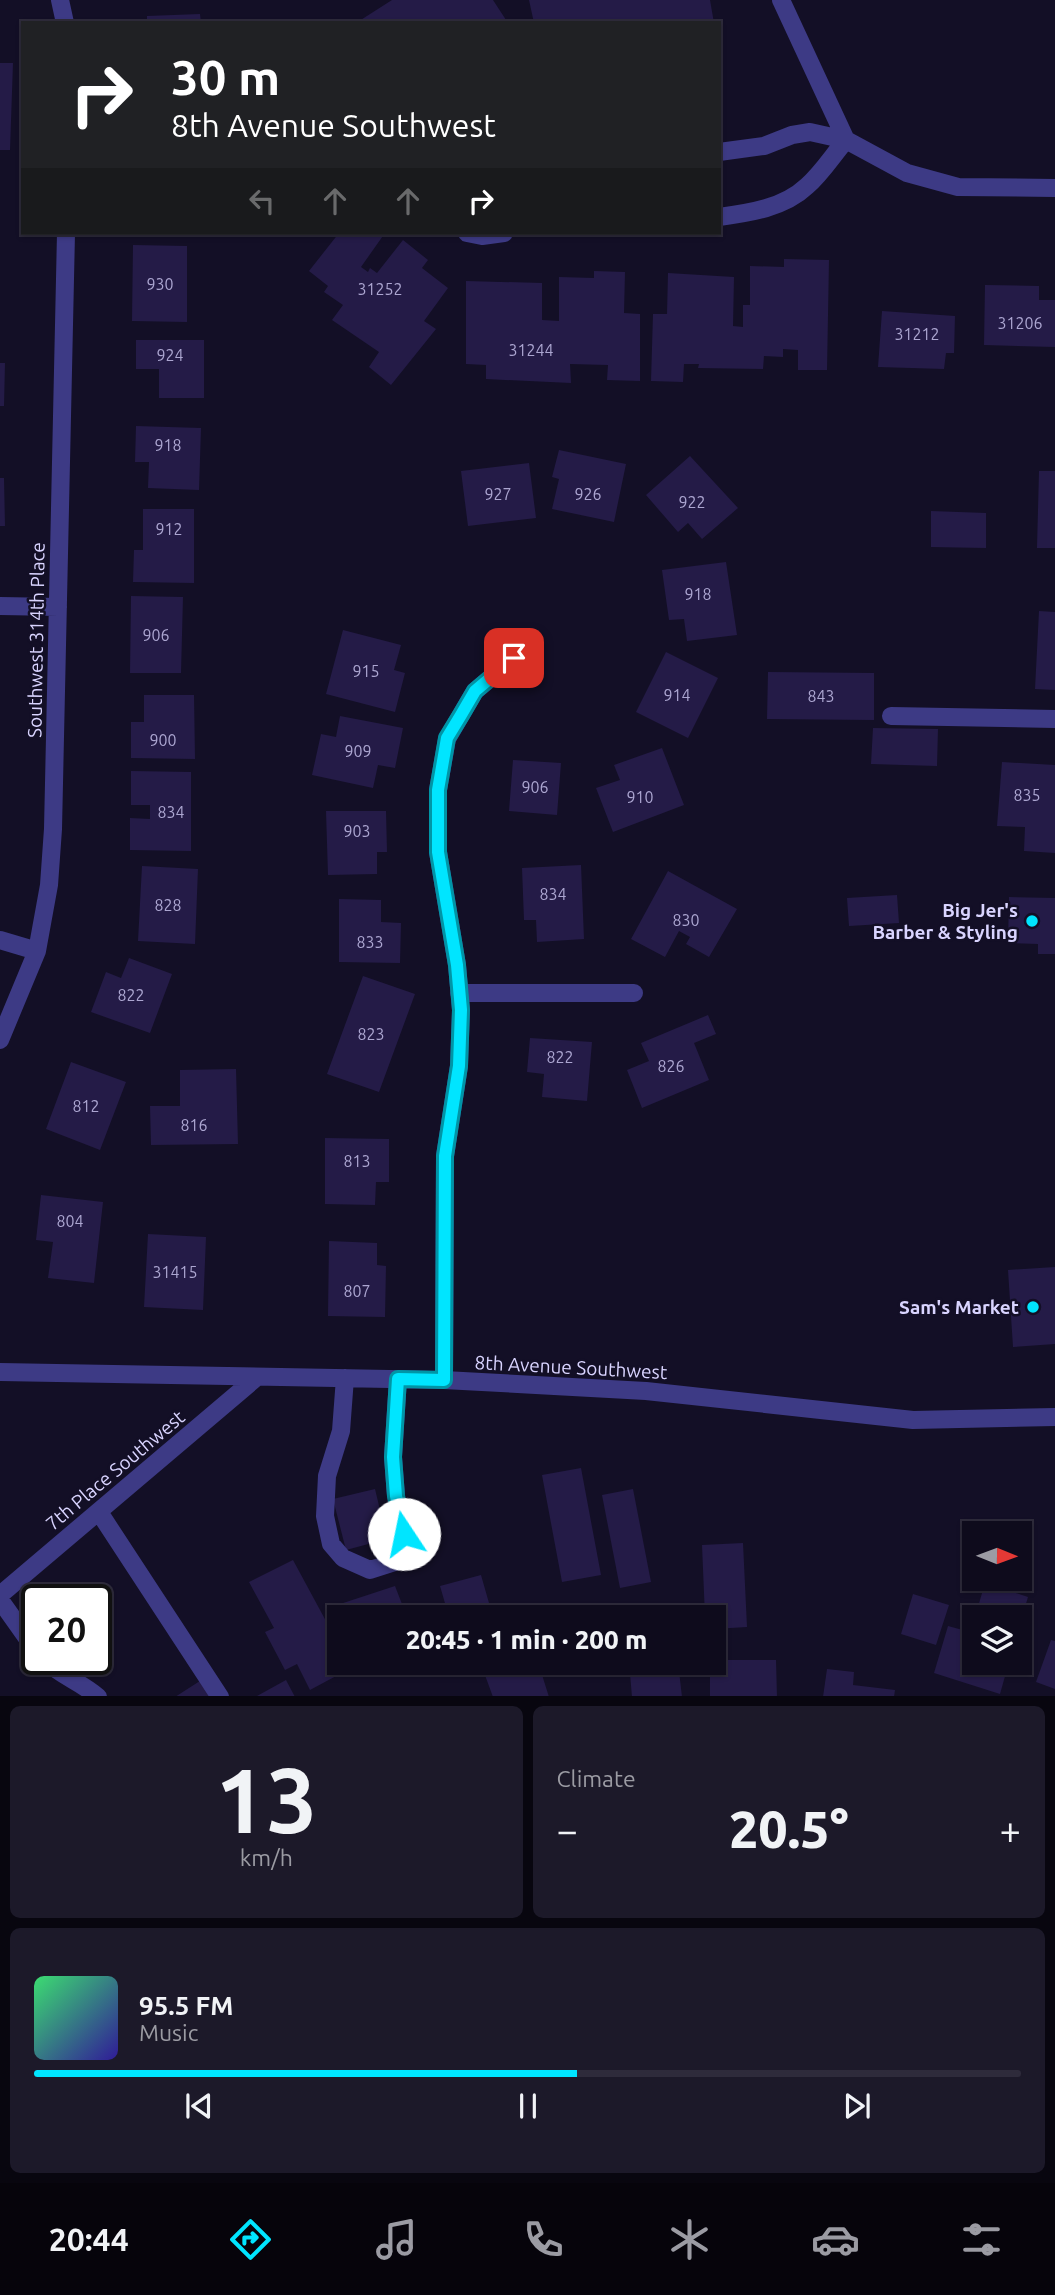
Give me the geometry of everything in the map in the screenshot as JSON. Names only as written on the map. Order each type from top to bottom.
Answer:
[{"type":"street","points":[[60,0],[65,21]]},
{"type":"street","points":[[781,0],[846,140]]},
{"type":"street","points":[[721,152],[764,146],[792,135],[810,132],[846,140],[907,173],[957,187],[1055,188]]},
{"type":"street","points":[[721,217],[772,206],[788,199],[806,187],[846,140]]},
{"type":"street","name":"Southwest 314th Place","points":[[0,1040],[37,951],[50,885],[66,235]]},
{"type":"street","points":[[0,607],[58,607]]},
{"type":"street","points":[[444,1380],[445,1156],[459,1066],[459,993],[438,852],[438,790],[447,738],[475,691],[533,642]]},
{"type":"street","points":[[891,716],[1055,719]]},
{"type":"street","points":[[0,940],[37,951]]},
{"type":"street","points":[[459,993],[634,993]]},
{"type":"street","name":"8th Avenue Southwest","points":[[0,1372],[444,1380],[646,1391],[913,1420],[1055,1417]]},
{"type":"street","name":"7th Place Southwest","points":[[0,1595],[257,1377]]},
{"type":"street","points":[[345,1378],[341,1431],[327,1476],[325,1516],[331,1544],[343,1558],[370,1570],[395,1562],[406,1554],[396,1496],[393,1457],[398,1379]]},
{"type":"street","points":[[99,1512],[220,1696]]},
{"type":"street","points":[[0,1601],[21,1630]]},
{"type":"street","points":[[65,1675],[98,1696]]},
{"type":"building","points":[[392,0],[493,0],[507,21],[359,21]]},
{"type":"building","points":[[529,0],[710,0],[714,21],[534,21]]},
{"type":"building","points":[[200,14],[201,21],[147,21],[147,16]]},
{"type":"building","points":[[0,63],[13,63],[10,150],[0,150]]},
{"type":"building","points":[[337,235],[384,235],[361,267],[368,272],[370,268],[377,273],[403,240],[428,260],[422,268],[448,288],[424,321],[436,329],[391,385],[369,367],[379,352],[332,320],[343,305],[324,292],[328,286],[309,271]]},
{"type":"building","points":[[133,245],[187,246],[187,322],[132,321]]},
{"type":"building","points":[[784,259],[829,260],[827,370],[798,370],[798,350],[783,349],[783,357],[764,356],[763,369],[698,368],[699,364],[684,364],[683,382],[651,381],[653,314],[667,314],[668,273],[734,277],[733,326],[743,327],[743,305],[750,305],[750,266],[784,267]]},
{"type":"building","points":[[594,271],[625,272],[624,313],[640,314],[640,381],[607,380],[608,365],[570,364],[571,383],[486,379],[486,365],[466,364],[466,281],[542,283],[542,320],[559,321],[559,277],[594,278]]},
{"type":"building","points":[[985,285],[1039,286],[1039,300],[1055,300],[1055,347],[984,345]]},
{"type":"building","points":[[882,311],[955,316],[954,353],[946,353],[944,369],[878,367]]},
{"type":"building","points":[[136,340],[204,340],[204,398],[159,398],[159,369],[136,369]]},
{"type":"building","points":[[0,363],[5,363],[4,406],[0,406]]},
{"type":"building","points":[[136,426],[201,428],[199,490],[148,488],[149,462],[135,462]]},
{"type":"building","points":[[559,450],[626,464],[614,522],[552,509],[559,479],[552,477]]},
{"type":"building","points":[[690,456],[738,508],[702,539],[688,523],[678,532],[646,495]]},
{"type":"building","points":[[529,463],[536,518],[468,526],[461,471]]},
{"type":"building","points":[[1039,471],[1055,471],[1055,548],[1037,548]]},
{"type":"building","points":[[0,478],[4,478],[5,526],[0,526]]},
{"type":"building","points":[[143,509],[194,509],[194,583],[133,582],[134,550],[143,550]]},
{"type":"building","points":[[931,511],[986,513],[986,548],[931,547]]},
{"type":"building","points":[[726,562],[737,635],[687,641],[684,619],[669,620],[662,570]]},
{"type":"building","points":[[131,596],[183,597],[181,673],[130,673]]},
{"type":"building","points":[[1039,611],[1055,612],[1055,690],[1035,689]]},
{"type":"building","points":[[343,630],[401,645],[394,670],[405,673],[395,712],[326,694]]},
{"type":"building","points":[[666,652],[718,678],[688,738],[636,712]]},
{"type":"building","points":[[768,672],[874,673],[874,720],[767,719]]},
{"type":"building","points":[[144,695],[194,695],[195,759],[131,758],[131,722],[144,722]]},
{"type":"building","points":[[340,716],[403,728],[395,768],[378,765],[373,788],[312,775],[321,734],[336,737]]},
{"type":"building","points":[[873,728],[938,729],[937,766],[871,764]]},
{"type":"building","points":[[662,748],[684,805],[613,832],[596,788],[620,780],[614,765]]},
{"type":"building","points":[[513,760],[561,763],[557,815],[509,811]]},
{"type":"building","points":[[1002,762],[1055,765],[1055,853],[1024,851],[1025,827],[997,826]]},
{"type":"building","points":[[131,771],[191,772],[191,851],[130,850],[130,818],[150,819],[150,805],[131,805]]},
{"type":"building","points":[[326,811],[386,811],[387,852],[377,852],[377,874],[328,875]]},
{"type":"building","points":[[581,865],[584,939],[537,942],[536,920],[524,920],[522,868]]},
{"type":"building","points":[[142,866],[198,869],[195,944],[138,941]]},
{"type":"building","points":[[668,871],[737,909],[709,957],[686,944],[690,937],[679,931],[665,957],[631,939]]},
{"type":"building","points":[[897,895],[899,923],[849,926],[847,898]]},
{"type":"building","name":"Big Jer's Barber & Styling","points":[[1009,897],[1055,898],[1055,954],[1038,954],[1038,944],[1008,943]]},
{"type":"building","points":[[339,899],[381,900],[381,922],[401,923],[400,963],[339,962]]},
{"type":"building","points":[[129,958],[172,974],[150,1033],[91,1012],[106,972],[121,978]]},
{"type":"building","points":[[363,976],[415,994],[379,1092],[327,1074]]},
{"type":"building","points":[[708,1015],[716,1034],[694,1043],[709,1080],[642,1108],[627,1070],[649,1061],[641,1043]]},
{"type":"building","points":[[530,1038],[592,1042],[587,1101],[542,1097],[544,1074],[527,1072]]},
{"type":"building","points":[[71,1062],[126,1082],[100,1150],[46,1129]]},
{"type":"building","points":[[236,1069],[238,1144],[151,1145],[150,1106],[180,1106],[180,1070]]},
{"type":"building","points":[[325,1138],[389,1139],[389,1182],[376,1182],[375,1205],[325,1204]]},
{"type":"building","points":[[41,1195],[103,1202],[94,1283],[48,1278],[53,1242],[36,1240]]},
{"type":"building","points":[[148,1234],[206,1237],[203,1310],[144,1307]]},
{"type":"building","points":[[329,1241],[377,1243],[377,1265],[386,1266],[385,1317],[328,1316]]},
{"type":"building","name":"Sam's Market","points":[[1055,1267],[1055,1344],[1013,1347],[1008,1270]]},
{"type":"building","points":[[581,1468],[601,1575],[562,1582],[542,1475]]},
{"type":"building","points":[[375,1489],[387,1539],[346,1550],[333,1499]]},
{"type":"building","points":[[633,1489],[651,1582],[620,1588],[602,1495]]},
{"type":"building","points":[[743,1543],[747,1627],[726,1628],[726,1605],[704,1605],[702,1545]]},
{"type":"building","points":[[293,1560],[327,1623],[327,1675],[338,1675],[310,1690],[297,1664],[285,1670],[265,1632],[274,1628],[249,1582]]},
{"type":"building","points":[[481,1575],[490,1605],[446,1605],[440,1586]]},
{"type":"building","points":[[395,1586],[402,1605],[337,1605]]},
{"type":"building","points":[[983,1591],[1010,1591],[1028,1597],[1026,1605],[979,1605]]},
{"type":"building","points":[[913,1594],[949,1605],[936,1645],[901,1634]]},
{"type":"building","points":[[948,1626],[962,1630],[962,1675],[1005,1675],[1000,1694],[934,1673]]},
{"type":"building","points":[[1051,1640],[1055,1641],[1055,1689],[1036,1682]]},
{"type":"building","points":[[726,1660],[776,1660],[777,1696],[710,1696],[710,1675],[726,1675]]},
{"type":"building","points":[[827,1669],[854,1672],[853,1685],[895,1690],[894,1696],[823,1696]]},
{"type":"building","points":[[485,1675],[542,1675],[549,1696],[493,1696]]},
{"type":"building","points":[[630,1675],[679,1675],[682,1696],[632,1696]]},
{"type":"building","points":[[203,1679],[213,1696],[177,1696]]},
{"type":"building","points":[[286,1680],[294,1696],[257,1696]]},
{"type":"place","name":"Big Jer's Barber & Styling","points":[[1032,921]]},
{"type":"place","name":"Sam's Market","points":[[1033,1307]]},
{"type":"route","points":[[404,1534],[396,1496],[393,1457],[398,1379],[444,1380],[445,1156],[459,1066],[461,1010],[457,965],[438,852],[438,790],[447,738],[475,691],[514,658]]}]
